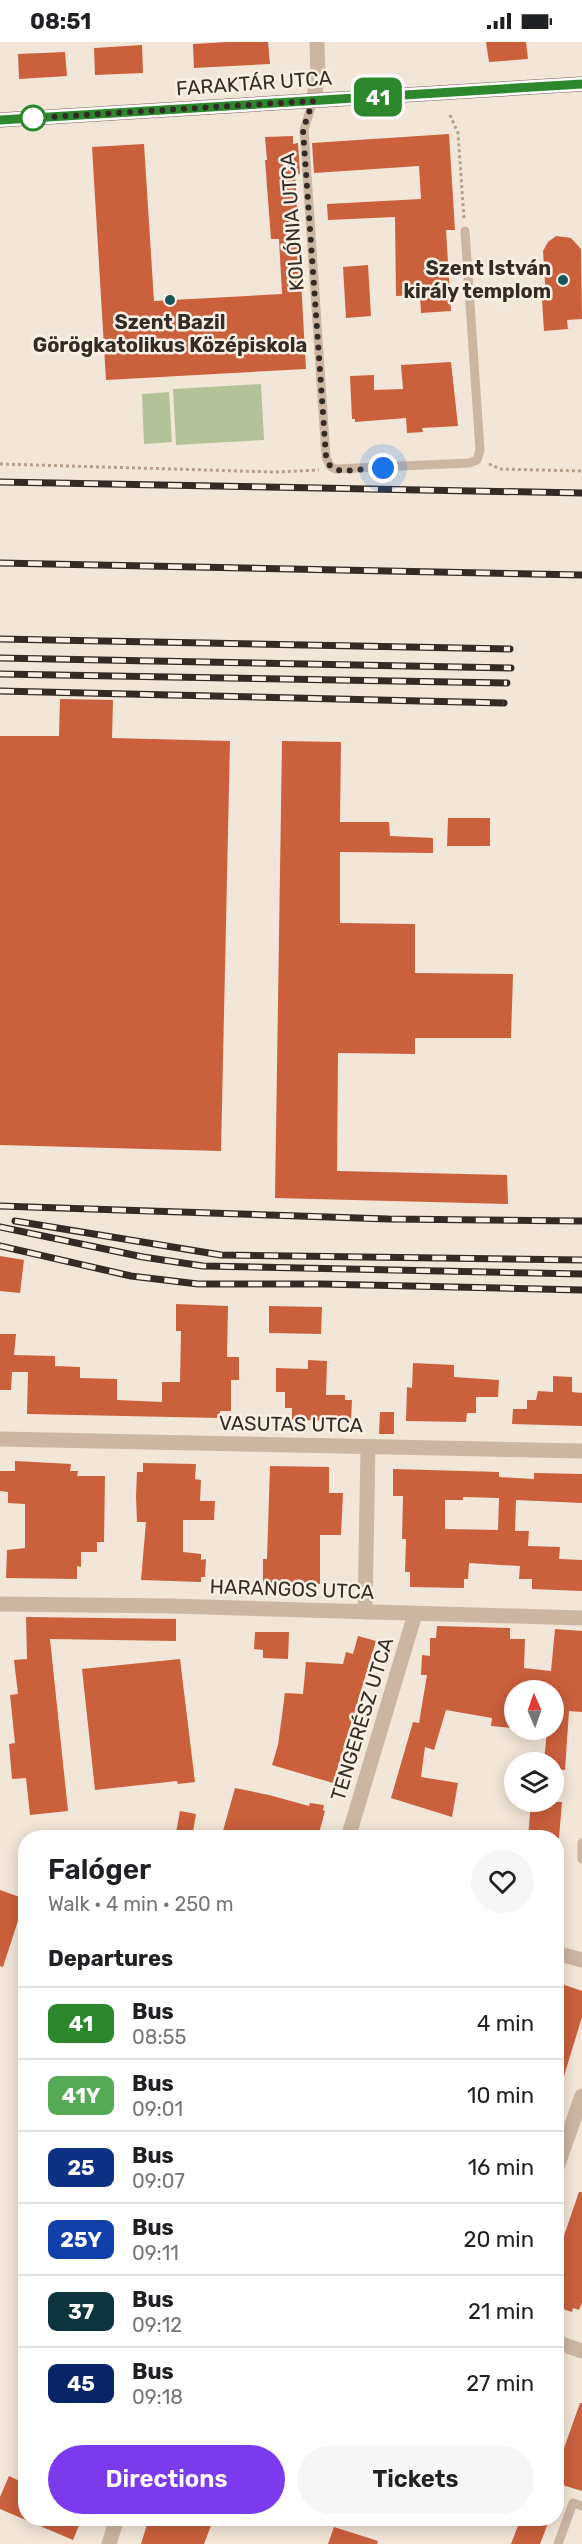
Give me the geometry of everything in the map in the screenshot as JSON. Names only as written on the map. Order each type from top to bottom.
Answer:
[{"type":"main road","name":"FARAKTÁR UTCA","points":[[0,120],[582,84]]},
{"type":"street","points":[[313,101],[318,77],[317,42]]},
{"type":"street","name":"VASUTAS UTCA","points":[[0,1439],[582,1451]]},
{"type":"street","points":[[365,1612],[368,1447]]},
{"type":"street","name":"HARANGOS UTCA","points":[[0,1604],[171,1606],[582,1618]]},
{"type":"street","name":"TENGERÉSZ UTCA","points":[[350,1830],[416,1614]]},
{"type":"street","points":[[564,1955],[582,1960]]},
{"type":"street","points":[[564,2147],[582,2096]]},
{"type":"street","points":[[564,2345],[582,2351]]},
{"type":"street","points":[[109,2544],[115,2526]]},
{"type":"lane","name":"KOLÓNIA UTCA","points":[[313,101],[303,130],[326,456],[330,466]]},
{"type":"lane","points":[[330,466],[341,471],[469,463],[477,460],[480,450],[465,231]]},
{"type":"lane","points":[[582,1843],[582,1859]]},
{"type":"lane","points":[[558,2544],[573,2503],[582,2506]]},
{"type":"path","points":[[450,115],[458,133],[465,231]]},
{"type":"path","points":[[477,460],[500,469],[582,471]]},
{"type":"path","points":[[0,464],[275,472],[318,470],[330,466]]},
{"type":"green space","points":[[261,384],[264,440],[176,445],[173,389]]},
{"type":"green space","points":[[169,392],[172,442],[144,444],[142,394]]},
{"type":"building","points":[[268,42],[270,64],[194,68],[193,44]]},
{"type":"building","points":[[486,42],[526,42],[528,59],[489,62]]},
{"type":"building","points":[[142,45],[143,73],[95,75],[94,48]]},
{"type":"building","points":[[65,52],[67,76],[19,79],[18,54]]},
{"type":"building","points":[[449,134],[455,230],[446,230],[451,311],[421,313],[420,295],[396,296],[395,217],[328,220],[327,204],[421,199],[419,166],[314,173],[312,143]]},
{"type":"building","points":[[293,136],[293,144],[298,143],[300,174],[295,174],[306,369],[106,380],[92,147],[144,144],[154,301],[282,294],[279,239],[271,239],[265,137]]},
{"type":"building","name":"Szent István király templom","points":[[556,236],[571,238],[581,249],[582,319],[567,320],[568,329],[544,331],[542,299],[546,299],[543,251],[548,242]]},
{"type":"building","points":[[368,265],[371,316],[346,318],[343,267]]},
{"type":"building","points":[[451,362],[458,426],[422,428],[423,432],[407,433],[406,418],[355,422],[355,419],[352,419],[350,376],[374,375],[374,390],[403,389],[401,365]]},
{"type":"building","points":[[60,699],[113,700],[112,738],[230,741],[221,1151],[0,1145],[0,736],[59,736]]},
{"type":"building","points":[[282,741],[341,742],[340,822],[389,822],[390,836],[433,838],[433,853],[340,852],[340,923],[415,924],[415,973],[513,974],[511,1038],[415,1038],[415,1054],[338,1053],[337,1171],[507,1175],[508,1204],[275,1198]]},
{"type":"building","points":[[448,818],[490,818],[490,846],[447,846]]},
{"type":"building","points":[[0,1256],[24,1260],[20,1293],[0,1291]]},
{"type":"building","points":[[176,1304],[228,1306],[227,1357],[239,1357],[239,1380],[231,1380],[231,1411],[220,1411],[220,1418],[27,1414],[28,1372],[12,1372],[11,1390],[0,1390],[0,1334],[16,1334],[14,1355],[55,1356],[55,1366],[80,1367],[80,1378],[117,1379],[117,1400],[162,1402],[162,1382],[180,1382],[181,1331],[176,1331]]},
{"type":"building","points":[[269,1306],[322,1307],[321,1334],[269,1333]]},
{"type":"building","points":[[308,1360],[327,1361],[326,1395],[345,1395],[345,1400],[352,1400],[351,1421],[292,1420],[292,1408],[285,1408],[285,1392],[276,1392],[276,1368],[308,1369]]},
{"type":"building","points":[[413,1363],[454,1365],[454,1377],[499,1380],[498,1397],[476,1397],[476,1413],[467,1413],[466,1422],[406,1421],[407,1387],[412,1388]]},
{"type":"building","points":[[553,1376],[572,1377],[572,1392],[582,1393],[582,1426],[512,1424],[513,1409],[527,1409],[527,1400],[536,1400],[538,1391],[553,1392]]},
{"type":"building","points":[[380,1412],[394,1412],[394,1434],[379,1434]]},
{"type":"building","points":[[15,1461],[71,1464],[70,1471],[78,1471],[77,1476],[105,1476],[104,1542],[97,1542],[97,1552],[81,1552],[81,1567],[77,1566],[77,1579],[6,1578],[7,1550],[25,1548],[25,1504],[8,1503],[8,1492],[0,1491],[0,1471],[15,1471]]},
{"type":"building","points":[[143,1463],[196,1464],[195,1479],[201,1480],[200,1501],[215,1501],[214,1520],[183,1520],[183,1552],[201,1554],[201,1560],[206,1559],[205,1577],[201,1577],[201,1582],[141,1580],[146,1522],[137,1522],[136,1496],[137,1472],[143,1472]]},
{"type":"building","points":[[270,1466],[329,1467],[329,1493],[343,1493],[341,1535],[320,1535],[320,1584],[263,1583],[263,1559],[267,1559]]},
{"type":"building","points":[[393,1469],[499,1472],[499,1477],[534,1479],[534,1473],[582,1474],[582,1503],[516,1500],[515,1531],[529,1531],[528,1546],[560,1547],[559,1559],[582,1560],[582,1591],[532,1589],[532,1579],[519,1579],[520,1566],[469,1563],[468,1579],[464,1579],[464,1588],[410,1587],[410,1572],[405,1572],[406,1539],[402,1539],[403,1496],[393,1496]],"holes":[[[463,1497],[499,1498],[498,1530],[445,1529],[445,1500],[463,1500]]]},
{"type":"building","points":[[26,1617],[176,1619],[176,1641],[50,1639],[68,1811],[30,1815],[26,1778],[12,1779],[9,1744],[15,1743],[10,1695],[18,1694],[14,1660],[27,1659]]},
{"type":"building","points":[[437,1626],[510,1628],[510,1639],[525,1639],[524,1668],[551,1671],[555,1629],[582,1631],[582,1712],[569,1711],[565,1770],[564,1752],[545,1752],[546,1740],[564,1740],[564,1680],[504,1680],[504,1727],[491,1726],[492,1718],[446,1710],[434,1750],[425,1747],[421,1777],[458,1783],[452,1817],[391,1798],[413,1722],[419,1723],[427,1675],[421,1675],[422,1655],[430,1656],[430,1638],[436,1638]]},
{"type":"building","points":[[255,1632],[289,1632],[288,1659],[263,1658],[263,1650],[254,1649]]},
{"type":"building","points":[[358,1636],[376,1641],[333,1783],[272,1765],[278,1745],[285,1693],[303,1694],[306,1662],[343,1664],[346,1652],[353,1654]]},
{"type":"building","points":[[180,1659],[195,1782],[178,1784],[177,1781],[95,1790],[82,1669]]},
{"type":"building","points":[[235,1788],[309,1806],[310,1803],[324,1805],[323,1810],[325,1811],[320,1830],[223,1830]]},
{"type":"building","points":[[180,1811],[196,1814],[193,1830],[176,1830]]},
{"type":"building","points":[[530,1812],[561,1812],[560,1830],[529,1830]]},
{"type":"building","points":[[0,1890],[18,1896],[18,1921],[3,1967],[0,1966]]},
{"type":"building","points":[[564,1985],[582,1991],[582,2017],[564,2076]]},
{"type":"building","points":[[579,2192],[582,2192],[582,2303],[579,2310],[573,2308],[572,2312],[564,2310],[564,2236]]},
{"type":"building","points":[[580,2403],[582,2403],[582,2491],[564,2485],[564,2448]]},
{"type":"building","points":[[9,2476],[18,2480],[18,2517],[0,2509],[0,2497]]},
{"type":"building","points":[[40,2526],[79,2526],[73,2540]]},
{"type":"building","points":[[147,2526],[211,2526],[204,2544],[141,2544]]},
{"type":"building","points":[[518,2526],[547,2526],[540,2544],[511,2544]]},
{"type":"building","points":[[334,2527],[378,2541],[377,2544],[328,2544]]},
{"type":"railway","points":[[0,482],[582,493]]},
{"type":"railway","points":[[0,563],[582,575]]},
{"type":"railway","points":[[0,639],[510,649]]},
{"type":"railway","points":[[0,658],[511,668]]},
{"type":"railway","points":[[0,674],[507,683]]},
{"type":"railway","points":[[0,691],[504,703]]},
{"type":"railway","points":[[0,1206],[388,1219],[582,1221]]},
{"type":"railway","points":[[15,1221],[221,1255],[582,1260]]},
{"type":"railway","points":[[0,1227],[143,1257],[203,1266],[582,1274]]},
{"type":"railway","points":[[0,1246],[131,1276],[198,1284],[322,1284],[582,1290]]},
{"type":"bus line","name":"41","points":[[0,120],[582,84]]},
{"type":"place","name":"Szent István király templom","points":[[563,280]]},
{"type":"place","name":"Szent Bazil Görögkatolikus Középiskola","points":[[170,300]]},
{"type":"route","points":[[33,118],[313,101],[303,130],[326,456],[330,466],[341,471],[383,468]]}]
